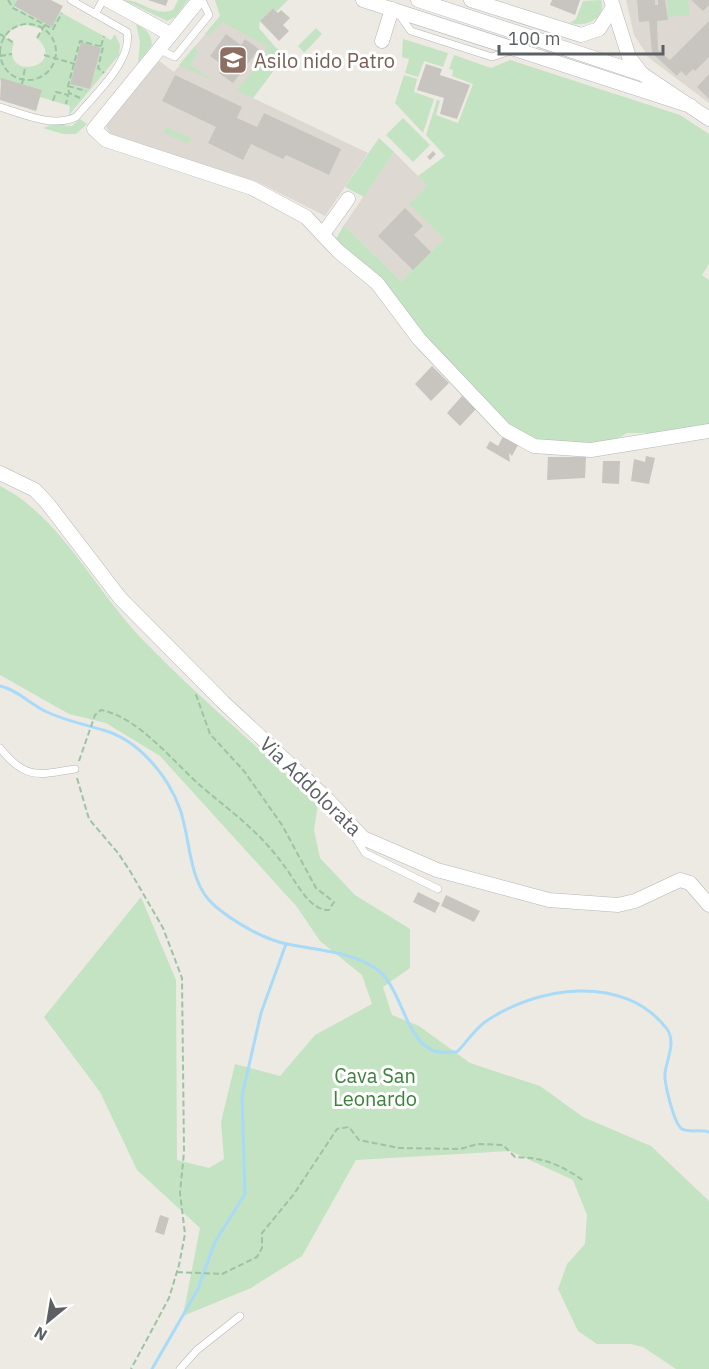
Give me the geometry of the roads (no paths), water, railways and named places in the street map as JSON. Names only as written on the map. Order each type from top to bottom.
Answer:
[{"type":"street","points":[[108,0],[170,34]]},
{"type":"street","points":[[200,0],[94,129],[106,140],[252,188],[306,218],[338,250],[377,283],[419,339],[505,430],[534,446],[591,450],[709,431]]},
{"type":"street","points":[[363,0],[691,106]]},
{"type":"street","points":[[417,0],[642,74],[709,119]]},
{"type":"street","points":[[471,0],[581,35],[599,29],[612,4]]},
{"type":"street","points":[[612,4],[630,57],[642,74]]},
{"type":"street","points":[[382,41],[394,10]]},
{"type":"street","points":[[323,234],[348,199]]},
{"type":"street","name":"Via Addolorata","points":[[0,470],[35,490],[120,598],[223,702],[328,800],[350,827],[380,847],[437,870],[549,900],[618,904],[635,901],[680,880],[690,883],[709,905]]},
{"type":"lane","points":[[0,107],[46,120],[66,121],[76,117],[125,58],[130,44],[127,32],[71,0]]},
{"type":"lane","points":[[95,14],[103,0]]},
{"type":"lane","points":[[158,49],[175,57],[209,15],[200,0]]},
{"type":"lane","points":[[0,748],[19,769],[32,773],[75,769]]},
{"type":"lane","points":[[350,827],[357,844],[365,853],[438,889]]},
{"type":"lane","points":[[180,1369],[197,1350],[240,1316]]},
{"type":"waterway","name":"Cava San Leonardo","points":[[0,686],[54,715],[116,735],[140,751],[160,772],[175,797],[184,821],[195,874],[206,897],[240,924],[268,938],[354,958],[375,968],[384,976],[409,1024],[424,1045],[436,1052],[457,1052],[485,1022],[529,1000],[554,994],[579,991],[604,993],[628,999],[649,1011],[670,1034],[671,1045],[665,1078],[670,1103],[679,1126],[685,1130],[709,1132]]},
{"type":"waterway","points":[[152,1369],[198,1289],[215,1242],[245,1194],[242,1096],[261,1013],[286,944]]},
{"type":"place","name":"Asilo nido Patro","points":[[233,60]]}]
